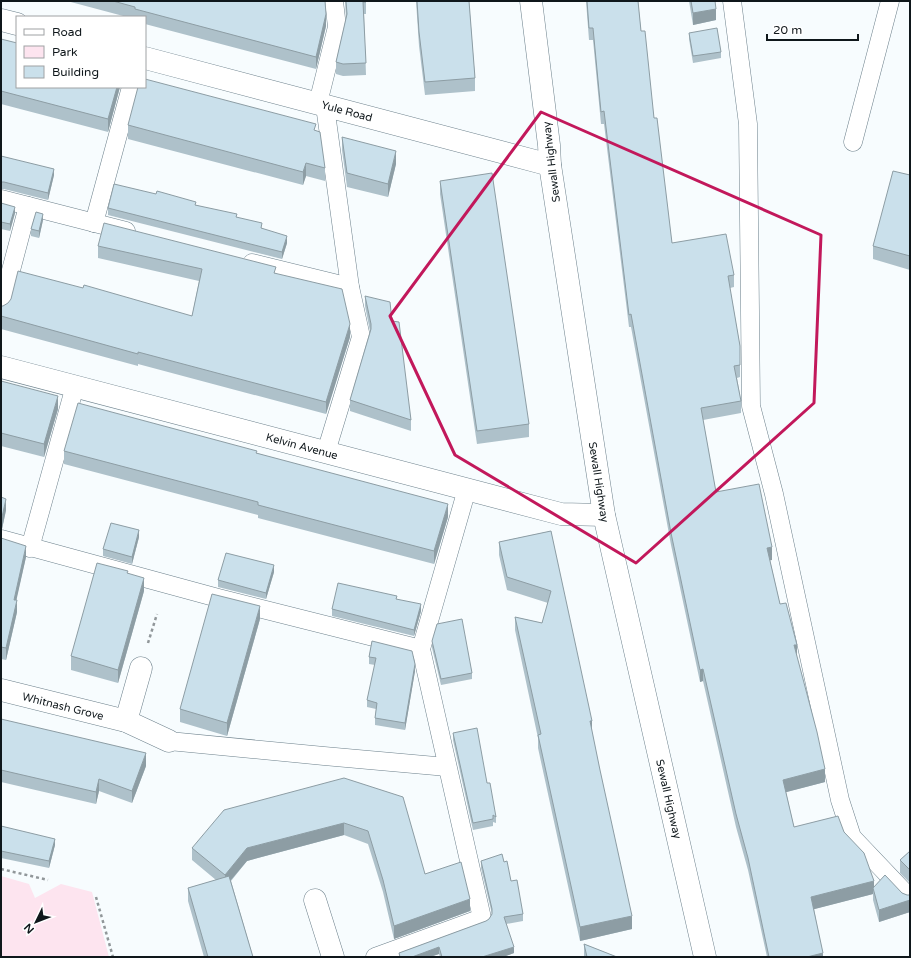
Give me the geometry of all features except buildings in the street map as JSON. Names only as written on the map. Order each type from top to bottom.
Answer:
[{"type":"street","name":"Sewall Highway","points":[[531,1],[549,145],[550,165],[604,515],[705,957]]},
{"type":"street","points":[[1,20],[16,24]]},
{"type":"street","name":"Yule Road","points":[[146,58],[550,165]]},
{"type":"street","name":"Kelvin Avenue","points":[[1,366],[561,514],[604,515]]},
{"type":"street","points":[[126,721],[141,668]]},
{"type":"street","name":"Whitnash Grove","points":[[1,690],[126,721],[169,740]]},
{"type":"street","points":[[315,900],[333,957]]},
{"type":"lane","points":[[326,452],[361,337],[350,288],[322,104],[336,27],[334,1]]},
{"type":"lane","points":[[732,1],[748,124],[751,406],[774,494],[840,800],[852,837],[910,898]]},
{"type":"lane","points":[[853,142],[890,1]]},
{"type":"lane","points":[[94,223],[131,88]]},
{"type":"lane","points":[[1,199],[138,234]]},
{"type":"lane","points":[[1,308],[28,206]]},
{"type":"lane","points":[[235,258],[350,288]]},
{"type":"lane","points":[[30,548],[75,386]]},
{"type":"lane","points":[[375,957],[482,918],[421,649],[468,489]]},
{"type":"lane","points":[[1,539],[218,598],[421,649]]},
{"type":"lane","points":[[169,740],[448,767]]},
{"type":"path","points":[[1,869],[48,880]]},
{"type":"path","points":[[96,897],[112,957]]},
{"type":"highlighted area","points":[[541,112],[821,235],[814,403],[636,563],[455,455],[390,316]]},
{"type":"green space","points":[[1,876],[29,884],[35,898],[61,884],[92,892],[109,957],[1,957]]}]
